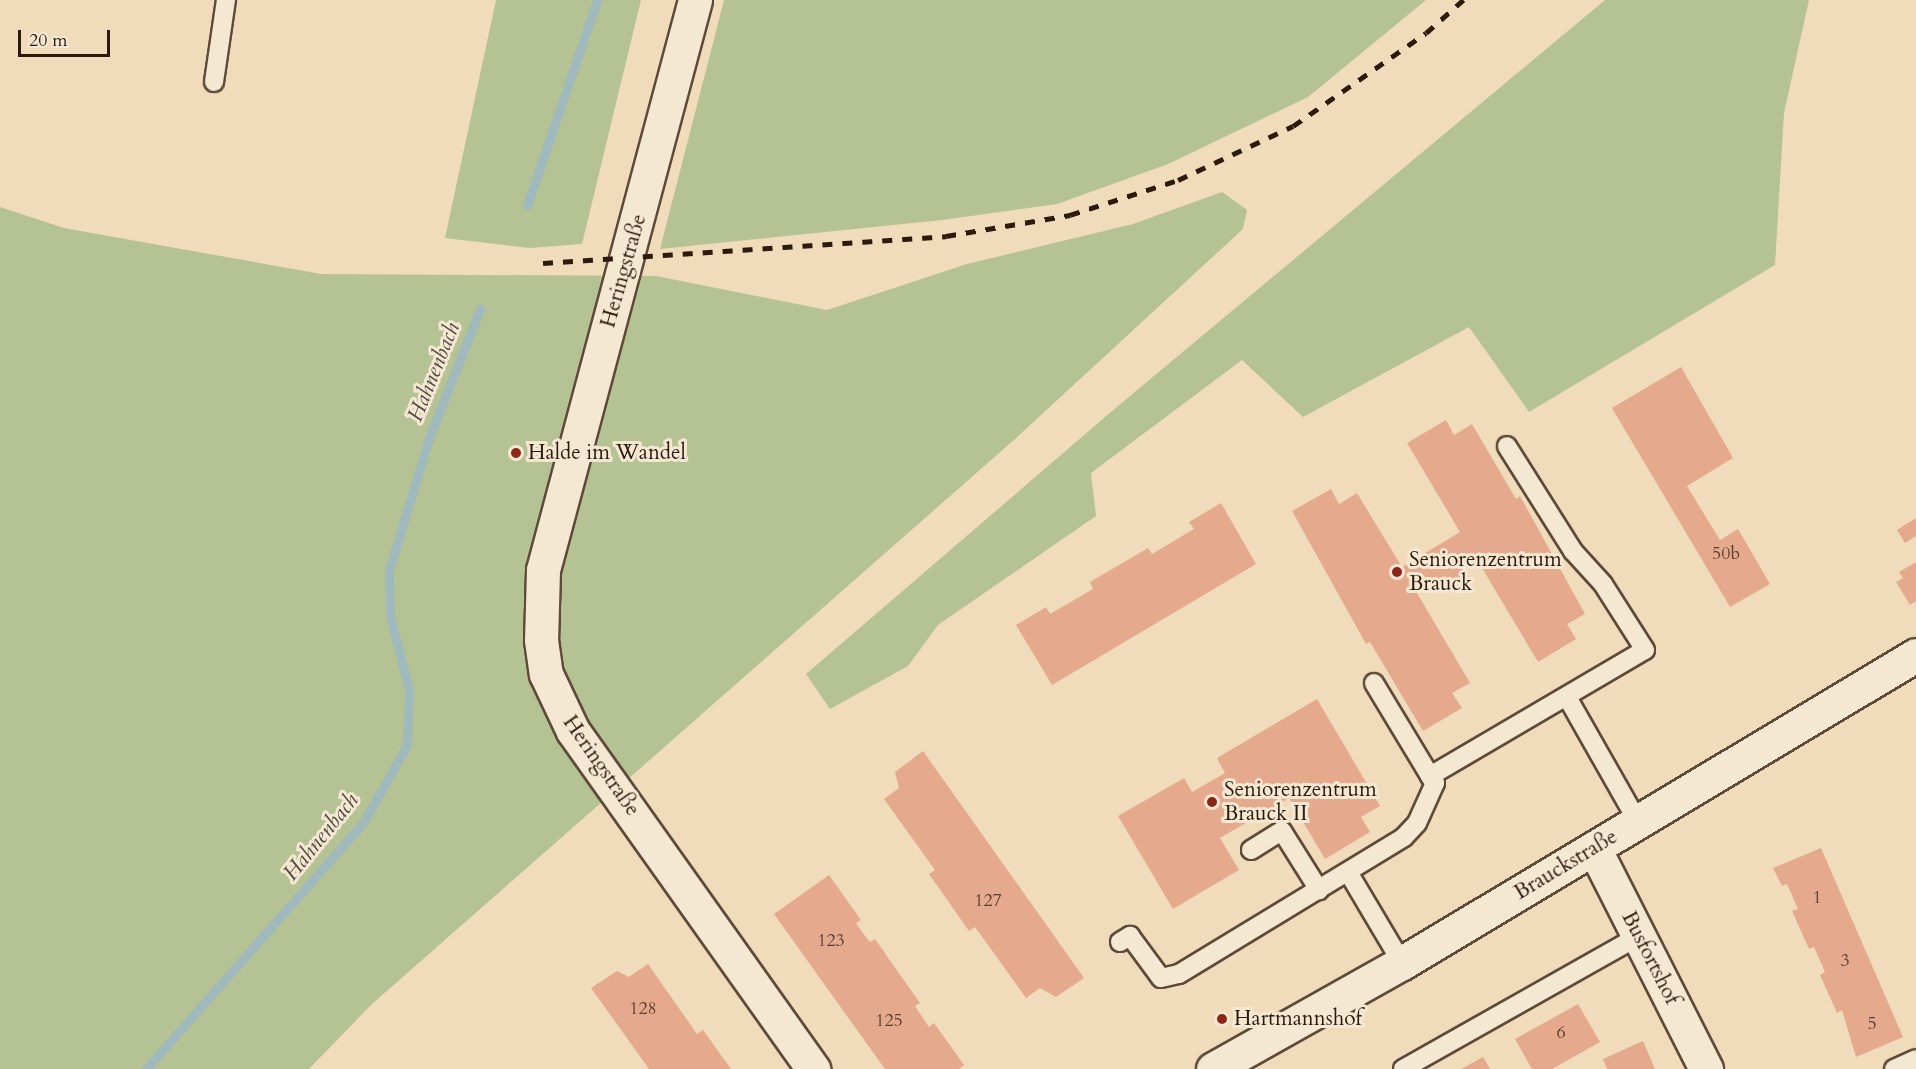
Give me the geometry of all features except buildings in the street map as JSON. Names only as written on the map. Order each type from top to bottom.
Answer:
[{"type":"street","name":"Heringstraße","points":[[695,0],[543,570],[541,640],[546,674],[573,730],[813,1069]]},
{"type":"street","name":"Brauckstraße","points":[[1213,1069],[1402,963],[1916,655]]},
{"type":"street","name":"Busfortshof","points":[[1594,848],[1706,1069]]},
{"type":"lane","points":[[214,82],[226,0]]},
{"type":"lane","points":[[1430,776],[1645,650],[1603,584],[1573,551],[1507,446]]},
{"type":"lane","points":[[1120,942],[1130,936],[1161,978],[1179,974],[1404,837],[1417,823],[1435,783],[1374,683]]},
{"type":"lane","points":[[1567,697],[1638,822]]},
{"type":"lane","points":[[1251,850],[1282,831],[1319,890]]},
{"type":"lane","points":[[1348,872],[1402,963]]},
{"type":"lane","points":[[1403,1069],[1638,936]]},
{"type":"lane","points":[[1894,1069],[1916,1059]]},
{"type":"green space","points":[[496,0],[641,0],[582,244],[530,248],[445,238]]},
{"type":"green space","points":[[724,0],[1426,0],[1308,97],[1168,164],[1057,204],[942,220],[660,249]]},
{"type":"green space","points":[[1605,0],[1809,0],[1784,113],[1775,265],[1529,412],[1469,327],[1303,417],[1242,360],[1091,473],[1096,516],[938,625],[908,666],[830,709],[806,674],[1118,406]]},
{"type":"green space","points":[[1222,192],[1247,210],[1243,229],[1015,439],[372,1004],[309,1069],[0,1069],[0,207],[64,228],[321,274],[656,276],[827,310],[967,264],[1133,224]]},
{"type":"waterway","name":"Hahnenbach","points":[[527,205],[597,0]]},
{"type":"waterway","name":"Hahnenbach","points":[[146,1069],[363,823],[407,745],[409,690],[390,616],[389,570],[429,438],[480,309]]},
{"type":"railway","points":[[543,263],[946,236],[1070,215],[1178,180],[1293,126],[1426,33],[1463,0]]},
{"type":"place","name":"Halde im Wandel","points":[[516,453]]},
{"type":"place","name":"Seniorenzentrum Brauck","points":[[1397,572]]},
{"type":"place","name":"Seniorenzentrum Brauck II","points":[[1212,802]]},
{"type":"place","name":"Hartmannshof","points":[[1222,1019]]}]
